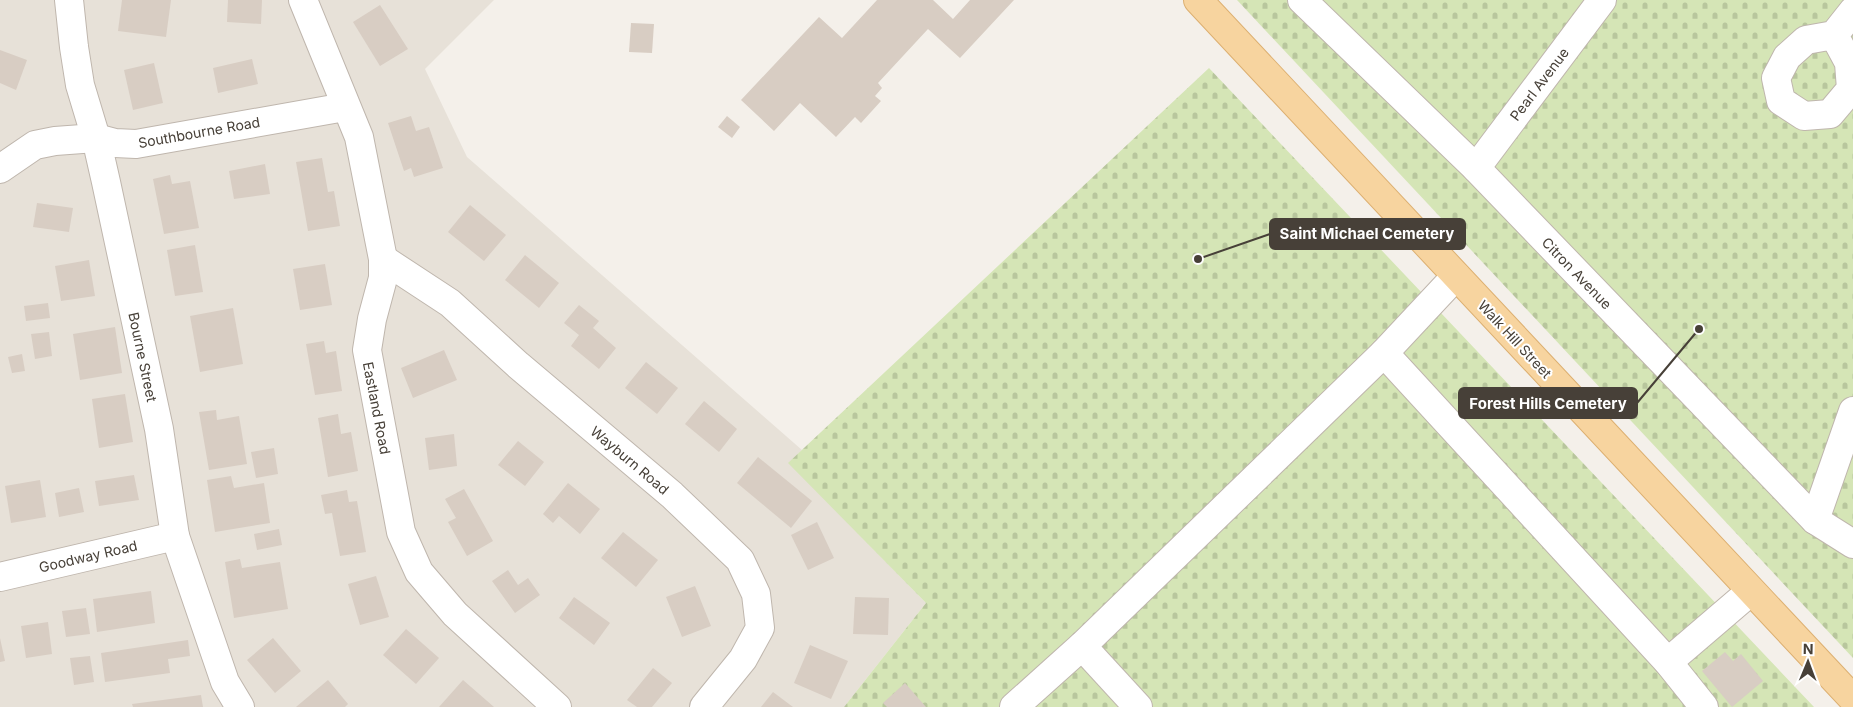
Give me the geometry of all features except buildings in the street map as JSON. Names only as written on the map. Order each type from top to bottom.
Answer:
[{"type":"main road","name":"Walk Hill Street","points":[[1198,0],[1853,699]]},
{"type":"street","name":"Bourne Street","points":[[70,0],[74,47],[80,85],[96,138],[158,429],[175,536],[225,682],[240,707]]},
{"type":"street","name":"Eastland Road","points":[[303,0],[362,149],[383,259],[383,278],[372,319],[367,350],[401,532],[420,572],[455,614],[558,707]]},
{"type":"street","name":"Citron Avenue","points":[[1302,0],[1476,168],[1815,520],[1853,544]]},
{"type":"street","name":"Pearl Avenue","points":[[1476,168],[1602,0]]},
{"type":"street","points":[[1834,35],[1853,11]]},
{"type":"street","name":"Southbourne Road","points":[[0,169],[35,145],[55,141],[96,138],[136,144],[345,107]]},
{"type":"street","name":"Wayburn Road","points":[[383,259],[450,303],[518,364],[672,495],[740,560],[756,594],[760,628],[743,659],[704,707]]},
{"type":"street","points":[[1014,707],[1082,646],[1384,353],[1456,276]]},
{"type":"street","points":[[1384,353],[1668,662],[1695,704]]},
{"type":"street","points":[[1815,520],[1853,411]]},
{"type":"street","name":"Goodway Road","points":[[0,577],[175,536]]},
{"type":"street","points":[[1668,662],[1751,591]]},
{"type":"street","points":[[1082,646],[1138,707]]},
{"type":"shaded area","points":[[0,0],[494,0],[425,69],[467,157],[802,450],[789,463],[926,603],[844,707],[0,707]]},
{"type":"green space","points":[[1237,0],[1853,0],[1853,658]]},
{"type":"green space","points":[[1209,68],[1814,707],[844,707],[926,603],[788,463]]},
{"type":"place","name":"Saint Michael Cemetery","points":[[1198,259]]},
{"type":"place","name":"Forest Hills Cemetery","points":[[1699,329]]}]
